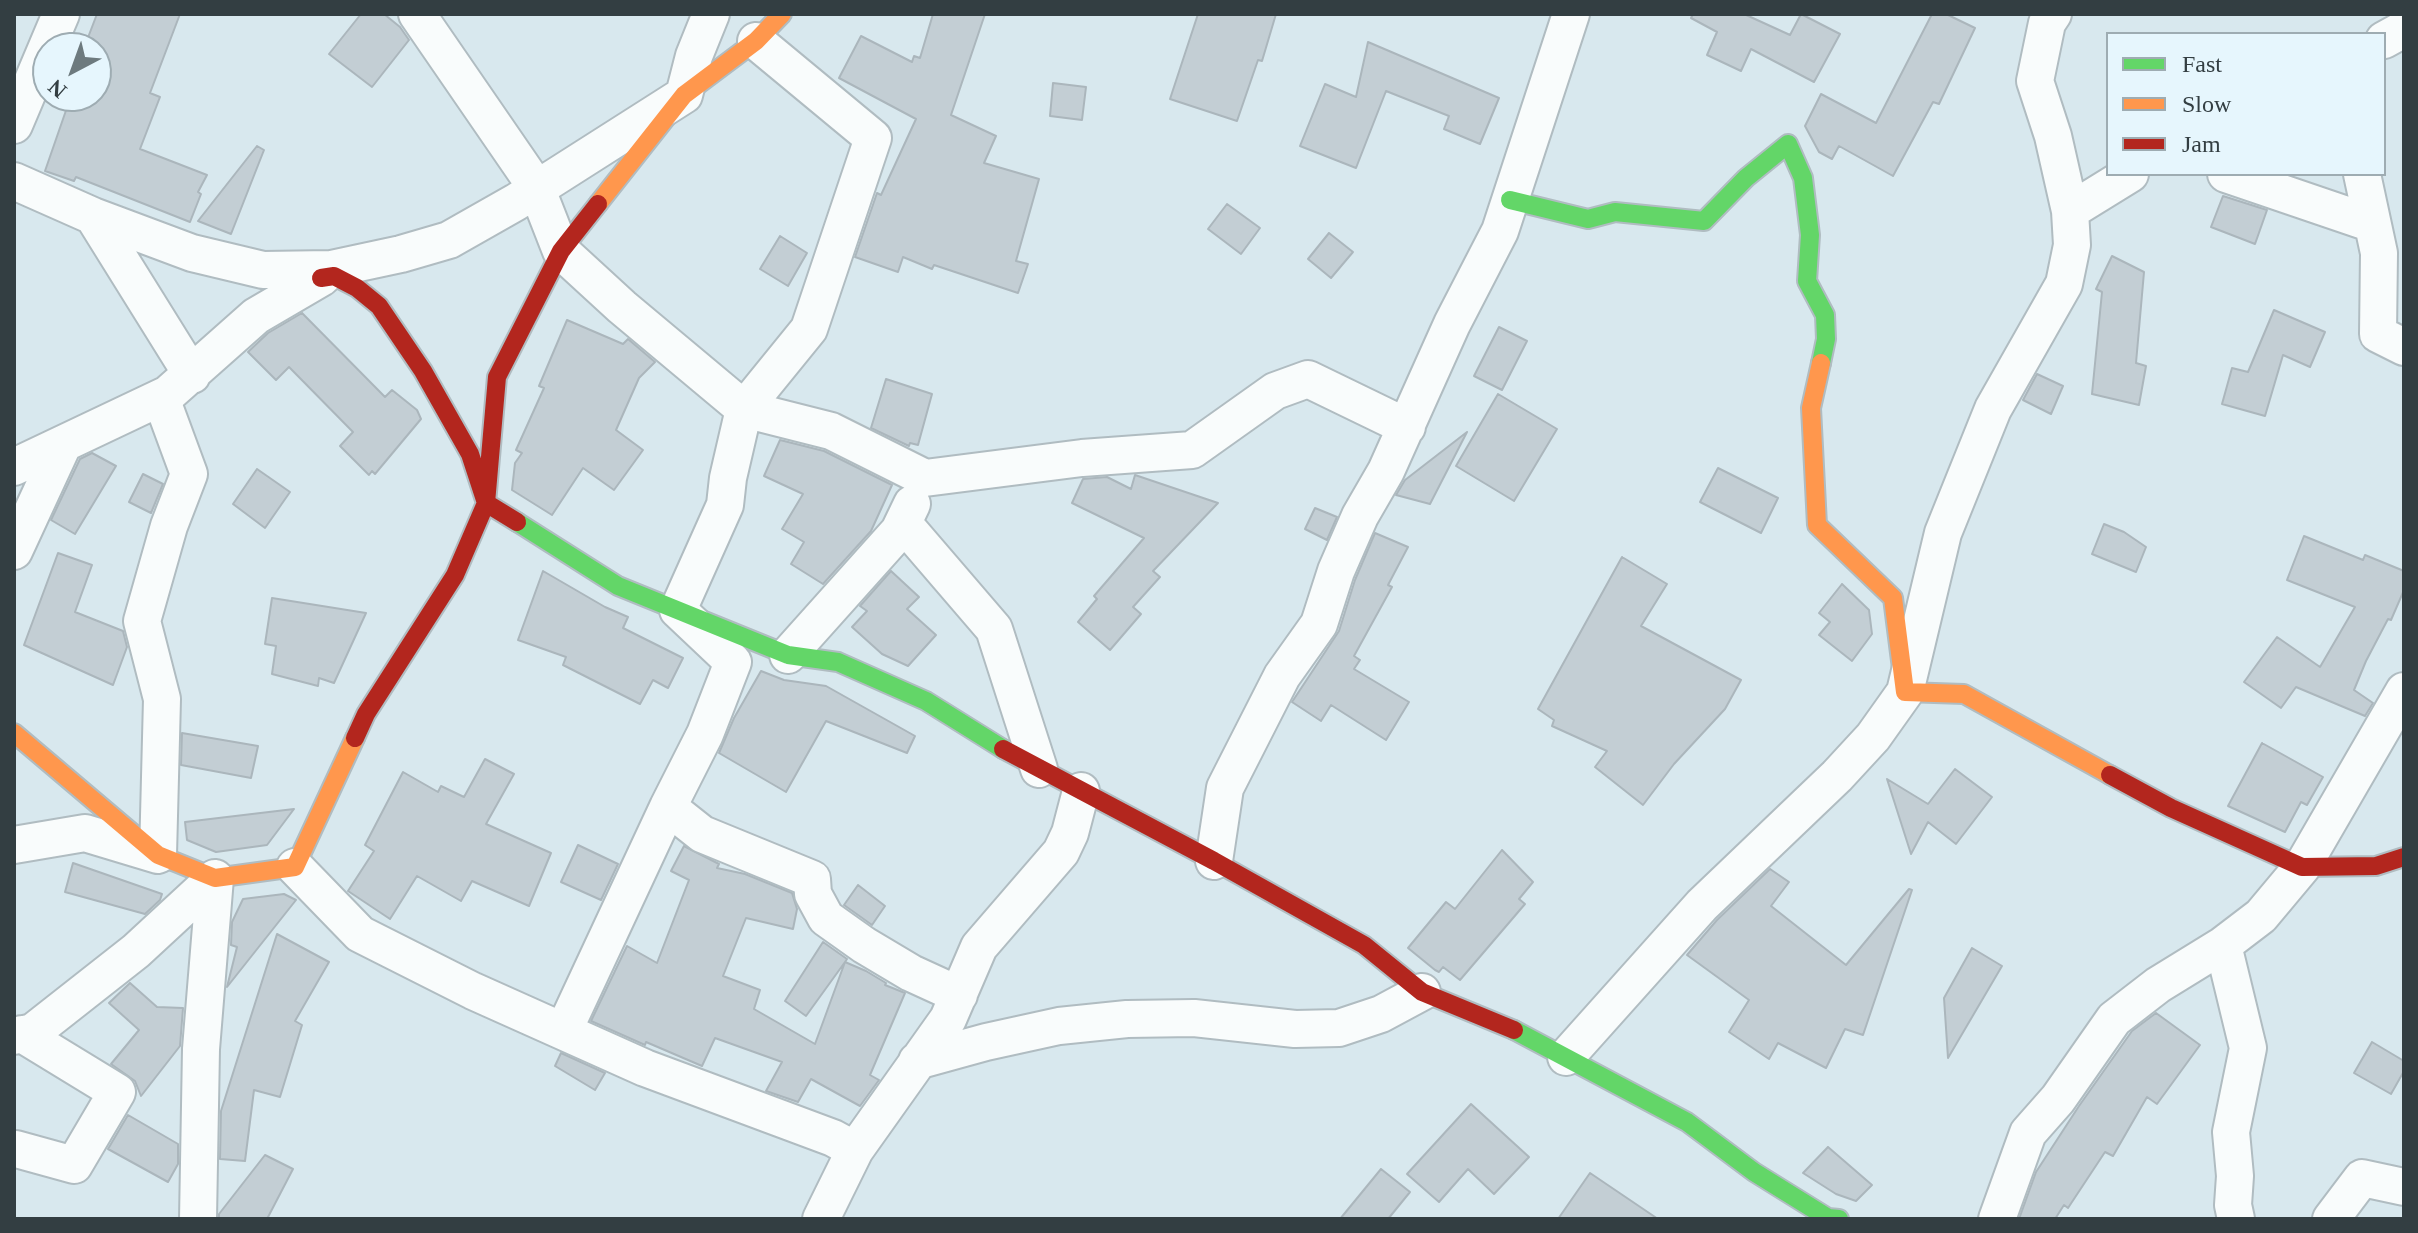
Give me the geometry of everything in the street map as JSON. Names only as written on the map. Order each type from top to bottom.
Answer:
[{"type":"street","points":[[18,103],[61,14]]},
{"type":"street","points":[[417,14],[536,187],[561,251],[622,307],[744,409],[831,431],[925,478],[1082,458],[1192,450],[1275,391],[1308,379],[1407,427]]},
{"type":"street","points":[[295,867],[366,714],[455,575],[486,503],[497,377],[561,251],[684,95],[694,56],[711,14]]},
{"type":"street","points":[[14,467],[161,398],[192,375],[256,316],[326,274],[449,240],[516,202],[684,95],[756,41],[782,14]]},
{"type":"street","points":[[1214,861],[1225,788],[1282,676],[1319,624],[1336,571],[1360,516],[1386,471],[1452,324],[1500,231],[1571,14]]},
{"type":"street","points":[[1566,1057],[1702,905],[1837,776],[1873,737],[1905,692],[1943,533],[1993,409],[2064,284],[2072,245],[2070,211],[2053,136],[2035,81],[2047,23],[2053,14]]},
{"type":"street","points":[[2386,39],[2404,29]]},
{"type":"street","points":[[678,610],[725,505],[744,409],[809,329],[873,138],[756,41]]},
{"type":"street","points":[[1510,200],[1588,219],[1615,212],[1704,221],[1746,178],[1788,144],[1803,178],[1810,235],[1807,281],[1825,315],[1826,339],[1811,408],[1817,525],[1893,598],[1905,692]]},
{"type":"street","points":[[2070,211],[2127,176]]},
{"type":"street","points":[[2232,176],[2370,223]]},
{"type":"street","points":[[2362,176],[2370,223],[2379,253],[2378,334],[2404,347]]},
{"type":"street","points":[[14,181],[93,216],[192,253],[263,270],[326,274],[357,288],[379,306],[423,371],[470,454],[486,503],[618,586],[788,655],[838,662],[926,701],[995,745],[1364,945],[1422,992],[1499,1022],[1687,1122],[1754,1172],[1828,1218],[1839,1219]]},
{"type":"street","points":[[93,216],[192,375]]},
{"type":"street","points":[[158,855],[162,699],[142,621],[169,526],[189,474],[161,398]]},
{"type":"street","points":[[14,551],[63,445]]},
{"type":"street","points":[[788,655],[899,531],[925,478]]},
{"type":"street","points":[[903,523],[994,629],[1039,769]]},
{"type":"street","points":[[564,1030],[705,734],[733,662],[678,610]]},
{"type":"street","points":[[1997,1219],[2028,1133],[2058,1099],[2114,1019],[2158,985],[2223,945],[2261,916],[2302,867],[2404,691]]},
{"type":"street","points":[[1905,692],[1964,694],[2171,808],[2302,867],[2376,866],[2404,857]]},
{"type":"street","points":[[14,733],[158,855]]},
{"type":"street","points":[[821,1219],[855,1150],[948,1019],[979,947],[1061,852],[1070,833],[1081,791]]},
{"type":"street","points":[[668,807],[702,834],[812,879],[813,894],[826,918],[911,973],[959,995]]},
{"type":"street","points":[[14,845],[85,833],[158,855],[215,878],[295,867]]},
{"type":"street","points":[[295,867],[360,934],[473,991],[645,1068],[833,1138],[855,1150]]},
{"type":"street","points":[[18,1035],[33,1032],[136,951],[215,878]]},
{"type":"street","points":[[198,1219],[201,1049],[215,878]]},
{"type":"street","points":[[2223,945],[2248,1048],[2231,1132],[2236,1219]]},
{"type":"street","points":[[917,1061],[1059,1026],[1127,1019],[1194,1018],[1295,1029],[1339,1028],[1381,1014],[1422,992]]},
{"type":"street","points":[[16,1149],[74,1165],[117,1092],[18,1035]]},
{"type":"street","points":[[2331,1219],[2362,1178],[2404,1187]]},
{"type":"building","points":[[97,14],[180,14],[150,93],[160,97],[140,149],[207,175],[198,192],[201,194],[190,222],[76,177],[74,181],[45,171],[65,112],[112,112],[112,32],[90,32]]},
{"type":"building","points":[[361,14],[384,14],[400,27],[409,40],[372,87],[329,54]]},
{"type":"building","points":[[933,14],[985,14],[951,115],[996,136],[984,163],[1039,179],[1016,261],[1028,264],[1018,293],[934,265],[932,269],[903,257],[898,272],[855,257],[877,193],[881,195],[916,119],[839,78],[861,36],[912,62],[914,56],[920,58]]},
{"type":"building","points":[[1198,14],[1276,14],[1262,61],[1258,60],[1237,121],[1170,99]]},
{"type":"building","points":[[1693,14],[1744,14],[1790,35],[1801,14],[1840,34],[1814,82],[1751,49],[1741,71],[1707,55],[1717,32],[1691,18]]},
{"type":"building","points":[[1932,14],[1946,14],[1975,28],[1939,104],[1933,102],[1893,176],[1839,146],[1832,159],[1819,152],[1805,126],[1821,94],[1876,123]]},
{"type":"building","points":[[1368,42],[1499,98],[1480,144],[1444,129],[1449,116],[1386,91],[1356,168],[1300,146],[1325,84],[1356,97]]},
{"type":"building","points":[[1053,83],[1086,87],[1082,120],[1050,116]]},
{"type":"building","points":[[257,146],[264,150],[231,234],[198,221]]},
{"type":"building","points":[[2223,196],[2267,210],[2255,244],[2211,227]]},
{"type":"building","points":[[1227,204],[1260,228],[1241,254],[1208,229]]},
{"type":"building","points":[[1329,233],[1353,252],[1331,278],[1308,259]]},
{"type":"building","points":[[780,236],[807,253],[788,286],[760,269]]},
{"type":"building","points":[[2112,256],[2144,272],[2136,363],[2146,366],[2139,405],[2092,394],[2102,292],[2096,289]]},
{"type":"building","points":[[2274,310],[2325,332],[2310,367],[2283,355],[2265,416],[2222,404],[2232,368],[2248,372]]},
{"type":"building","points":[[302,313],[385,397],[392,390],[417,410],[421,419],[375,474],[372,471],[369,475],[340,446],[353,432],[289,367],[276,380],[248,352],[268,333]]},
{"type":"building","points":[[567,320],[623,344],[628,339],[655,362],[639,378],[616,430],[643,450],[614,490],[583,468],[552,515],[512,490],[515,463],[522,453],[516,450],[544,388],[539,386]]},
{"type":"building","points":[[1499,327],[1527,341],[1502,390],[1474,376]]},
{"type":"building","points":[[2037,374],[2063,386],[2051,414],[2023,400]]},
{"type":"building","points":[[886,379],[932,394],[918,445],[910,443],[909,446],[871,428]]},
{"type":"building","points":[[1498,394],[1557,429],[1514,501],[1456,466]]},
{"type":"building","points":[[1467,432],[1430,504],[1396,495],[1405,480]]},
{"type":"building","points":[[780,440],[824,451],[892,485],[871,531],[823,584],[791,564],[804,542],[782,529],[803,494],[764,476]]},
{"type":"building","points":[[92,453],[116,466],[75,534],[51,520],[80,459]]},
{"type":"building","points":[[1718,468],[1778,498],[1761,533],[1700,502]]},
{"type":"building","points":[[257,469],[290,492],[265,528],[233,504]]},
{"type":"building","points":[[143,474],[163,484],[151,513],[129,502]]},
{"type":"building","points":[[1135,475],[1218,503],[1153,571],[1160,577],[1133,607],[1141,614],[1110,650],[1078,622],[1097,599],[1094,596],[1144,538],[1072,503],[1083,479],[1107,477],[1131,489]]},
{"type":"building","points":[[1315,508],[1337,517],[1327,540],[1305,529]]},
{"type":"building","points":[[2104,524],[2124,532],[2146,547],[2136,572],[2092,554]]},
{"type":"building","points":[[1375,533],[1408,547],[1388,585],[1392,587],[1354,656],[1360,660],[1354,669],[1409,702],[1386,740],[1331,705],[1321,721],[1292,702],[1339,631],[1355,580]]},
{"type":"building","points":[[2304,536],[2363,560],[2365,555],[2404,571],[2404,590],[2354,690],[2373,703],[2365,716],[2296,687],[2281,708],[2244,682],[2277,637],[2320,667],[2355,607],[2287,580]]},
{"type":"building","points":[[58,553],[92,565],[75,612],[123,631],[127,647],[113,685],[24,645]]},
{"type":"building","points":[[1622,557],[1667,584],[1641,626],[1741,680],[1725,709],[1674,764],[1643,805],[1595,767],[1607,751],[1552,726],[1554,720],[1538,709]]},
{"type":"building","points":[[543,571],[628,617],[623,628],[683,658],[668,688],[653,680],[640,704],[563,665],[566,657],[518,640]]},
{"type":"building","points":[[891,571],[919,597],[907,609],[936,635],[908,666],[882,654],[852,627],[867,611],[860,606]]},
{"type":"building","points":[[1842,584],[1869,610],[1872,634],[1852,661],[1819,635],[1830,622],[1819,613]]},
{"type":"building","points":[[272,598],[366,613],[334,683],[319,678],[318,686],[272,674],[276,646],[265,644]]},
{"type":"building","points":[[761,671],[784,680],[826,686],[915,736],[907,753],[826,721],[786,792],[719,753],[734,718]]},
{"type":"building","points":[[182,733],[258,746],[251,778],[181,765]]},
{"type":"building","points":[[2262,743],[2323,777],[2307,805],[2301,802],[2285,832],[2228,806]]},
{"type":"building","points":[[485,759],[514,774],[486,824],[551,853],[529,906],[472,881],[461,901],[417,876],[390,919],[348,891],[374,851],[365,845],[403,772],[438,792],[441,786],[464,797]]},
{"type":"building","points":[[1955,769],[1992,797],[1956,844],[1928,822],[1911,854],[1887,779],[1928,804]]},
{"type":"building","points":[[294,809],[267,845],[216,852],[187,840],[185,822]]},
{"type":"building","points":[[578,845],[618,864],[601,900],[561,882]]},
{"type":"building","points":[[684,846],[719,864],[717,868],[745,874],[792,893],[797,909],[793,929],[746,918],[723,976],[760,990],[754,1009],[815,1044],[845,962],[905,993],[870,1075],[879,1080],[860,1106],[811,1079],[798,1102],[766,1091],[782,1062],[715,1038],[702,1066],[591,1021],[627,946],[657,963],[689,880],[671,871]]},
{"type":"building","points":[[1502,850],[1533,882],[1519,899],[1525,904],[1460,980],[1443,967],[1439,972],[1435,970],[1408,948],[1446,902],[1455,909]]},
{"type":"building","points":[[73,863],[162,894],[160,900],[145,914],[65,892]]},
{"type":"building","points":[[1770,869],[1789,882],[1771,906],[1846,965],[1909,889],[1912,890],[1863,1035],[1845,1029],[1826,1068],[1778,1043],[1769,1059],[1729,1032],[1749,1000],[1687,955],[1717,920]]},
{"type":"building","points":[[858,885],[885,906],[872,925],[844,905]]},
{"type":"building","points":[[284,894],[296,900],[227,987],[237,947],[231,945],[232,922],[243,899]]},
{"type":"building","points":[[277,934],[329,962],[295,1021],[302,1025],[280,1097],[254,1090],[245,1161],[220,1159],[221,1111]]},
{"type":"building","points":[[823,942],[847,959],[806,1016],[785,1001]]},
{"type":"building","points":[[1972,948],[2002,966],[1948,1058],[1944,998]]},
{"type":"building","points":[[130,983],[157,1007],[183,1008],[180,1046],[141,1096],[135,1081],[111,1064],[139,1030],[109,1003]]},
{"type":"building","points":[[2156,1013],[2200,1045],[2157,1104],[2147,1097],[2113,1156],[2105,1152],[2068,1208],[2064,1205],[2055,1219],[2019,1219],[2036,1172],[2079,1106],[2132,1031]]},
{"type":"building","points":[[2372,1042],[2404,1061],[2404,1071],[2391,1094],[2354,1073]]},
{"type":"building","points":[[561,1053],[605,1073],[595,1090],[555,1066]]},
{"type":"building","points":[[1471,1104],[1529,1157],[1494,1194],[1468,1169],[1439,1202],[1407,1174]]},
{"type":"building","points":[[128,1115],[178,1144],[178,1164],[168,1182],[108,1149]]},
{"type":"building","points":[[1828,1147],[1872,1185],[1856,1201],[1836,1194],[1803,1173]]},
{"type":"building","points":[[265,1155],[293,1169],[267,1219],[219,1219],[219,1214]]},
{"type":"building","points":[[1381,1169],[1410,1192],[1388,1219],[1340,1219]]},
{"type":"building","points":[[1590,1173],[1658,1219],[1558,1219]]},
{"type":"traffic: fast","points":[[1510,200],[1588,219],[1615,212],[1704,221],[1746,178],[1788,144],[1803,178],[1810,235],[1807,281],[1825,315],[1826,339],[1821,363]]},
{"type":"traffic: fast","points":[[517,522],[618,586],[788,655],[838,662],[926,701],[1003,749]]},
{"type":"traffic: fast","points":[[1514,1030],[1687,1122],[1754,1172],[1828,1218],[1839,1219]]},
{"type":"traffic: slow","points":[[598,204],[684,95],[756,41],[782,14]]},
{"type":"traffic: slow","points":[[1821,363],[1811,408],[1817,525],[1893,598],[1905,692],[1964,694],[2110,775]]},
{"type":"traffic: slow","points":[[14,733],[158,855],[215,878],[295,867],[355,738]]},
{"type":"traffic: jam","points":[[355,738],[366,714],[455,575],[486,503],[497,377],[561,251],[598,204]]},
{"type":"traffic: jam","points":[[321,278],[334,276],[357,288],[379,306],[423,371],[470,454],[486,503],[517,522]]},
{"type":"traffic: jam","points":[[1003,749],[1364,945],[1422,992],[1514,1030]]},
{"type":"traffic: jam","points":[[2110,775],[2171,808],[2302,867],[2376,866],[2404,857]]}]
